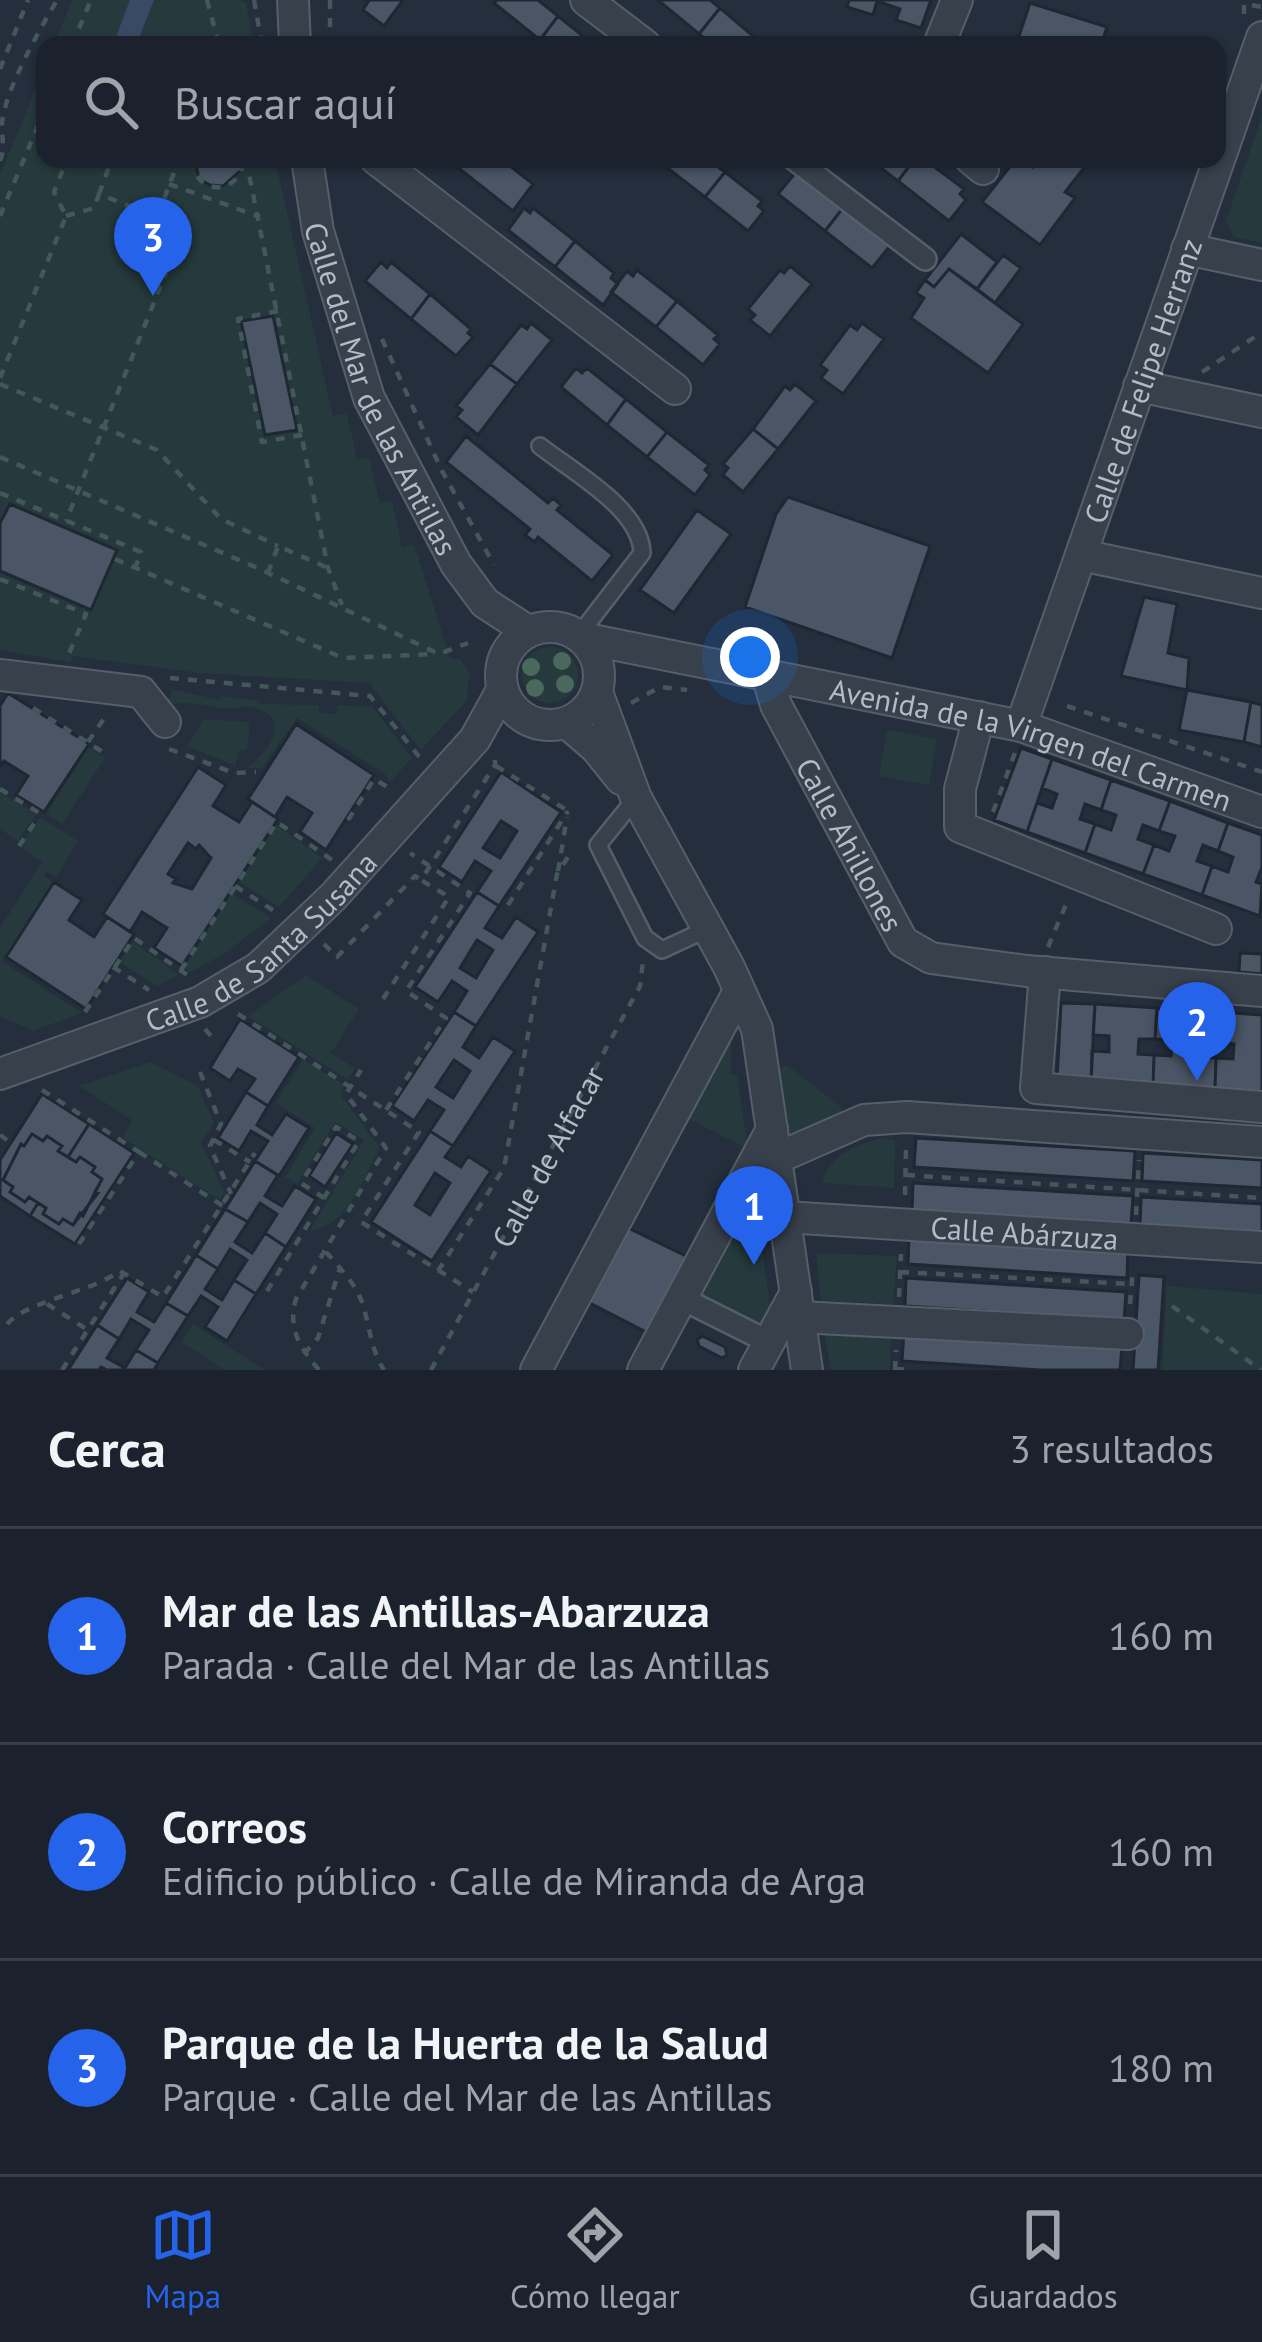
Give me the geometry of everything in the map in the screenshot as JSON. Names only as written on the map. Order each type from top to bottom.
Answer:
[{"type":"street","points":[[293,0],[295,36]]},
{"type":"street","points":[[586,0],[633,36]]},
{"type":"street","points":[[943,36],[957,0]]},
{"type":"street","name":"Calle de Felipe Herranz","points":[[1226,139],[1262,37]]},
{"type":"street","name":"Calle del Mar de las Antillas","points":[[309,168],[318,231],[369,398],[456,564],[494,592],[529,631]]},
{"type":"street","points":[[388,168],[675,389]]},
{"type":"street","points":[[806,168],[925,259]]},
{"type":"street","name":"Calle de Felipe Herranz","points":[[1020,733],[1216,168]]},
{"type":"street","points":[[1187,249],[1262,265]]},
{"type":"street","points":[[1138,386],[1262,412]]},
{"type":"street","points":[[1081,555],[1262,593]]},
{"type":"street","name":"Calle del Mar de las Antillas","points":[[494,592],[484,615],[504,656]]},
{"type":"street","points":[[656,655],[619,668],[598,690],[590,706],[567,723],[536,724],[521,716],[502,690],[504,656],[529,631],[563,628],[580,636],[594,652],[600,669],[598,690],[637,798],[757,1029],[807,1370]]},
{"type":"street","name":"Avenida de la Virgen del Carmen","points":[[580,636],[768,678],[979,717],[1262,812]]},
{"type":"street","points":[[0,675],[141,692],[166,735]]},
{"type":"street","name":"Calle Ahillones","points":[[768,678],[776,705],[903,941],[931,958],[1045,973],[1262,991]]},
{"type":"street","name":"Calle de Santa Susana","points":[[488,754],[502,690]]},
{"type":"street","name":"Calle de Santa Susana","points":[[0,1074],[200,1002],[258,968],[488,754],[521,716]]},
{"type":"street","points":[[979,717],[960,789],[960,827],[1216,929]]},
{"type":"street","points":[[567,723],[596,748],[637,798]]},
{"type":"street","points":[[1045,973],[1036,1088],[1262,1107]]},
{"type":"street","points":[[536,1370],[739,991]]},
{"type":"street","points":[[643,1370],[773,1144],[864,1120],[907,1117],[1262,1142]]},
{"type":"street","name":"Calle Abárzuza","points":[[785,1217],[1262,1247]]},
{"type":"street","points":[[681,1298],[769,1342]]},
{"type":"street","points":[[797,1304],[1128,1334]]},
{"type":"street","points":[[754,1370],[797,1304]]},
{"type":"lane","points":[[540,446],[633,518],[641,537],[642,553],[580,636]]},
{"type":"lane","points":[[637,798],[598,845],[645,938],[662,950],[707,929]]},
{"type":"path","points":[[0,69],[28,0]]},
{"type":"path","points":[[38,36],[58,0]]},
{"type":"path","points":[[76,36],[91,0]]},
{"type":"path","points":[[207,0],[217,36]]},
{"type":"path","points":[[254,0],[260,36]]},
{"type":"path","points":[[330,0],[330,36]]},
{"type":"path","points":[[0,161],[5,148],[2,123],[22,64],[36,39]]},
{"type":"path","points":[[0,215],[36,130]]},
{"type":"path","points":[[64,168],[54,192],[66,215],[0,381],[157,450],[220,519],[328,568]]},
{"type":"path","points":[[66,215],[94,208],[109,168]]},
{"type":"path","points":[[157,217],[176,168]]},
{"type":"path","points":[[192,168],[198,181],[210,188],[234,182],[243,168]]},
{"type":"path","points":[[247,168],[328,568],[343,608]]},
{"type":"path","points":[[170,184],[260,217]]},
{"type":"path","points":[[66,520],[184,228],[99,194]]},
{"type":"path","points":[[278,311],[238,319],[242,340],[262,442],[302,435]]},
{"type":"path","points":[[1176,393],[1262,332]]},
{"type":"path","points":[[382,337],[494,592]]},
{"type":"path","points":[[0,457],[268,573],[439,654]]},
{"type":"path","points":[[0,493],[141,552],[135,568]]},
{"type":"path","points":[[268,573],[278,546]]},
{"type":"path","points":[[115,559],[343,658],[439,654],[469,644]]},
{"type":"path","points":[[0,579],[86,614],[64,667]]},
{"type":"path","points":[[170,678],[370,696],[421,759]]},
{"type":"path","points":[[28,705],[109,756]]},
{"type":"path","points":[[1067,706],[1262,772]]},
{"type":"path","points":[[88,742],[110,711]]},
{"type":"path","points":[[988,825],[1020,733]]},
{"type":"path","points":[[166,735],[234,773],[256,772]]},
{"type":"path","points":[[422,880],[488,754],[568,812]]},
{"type":"path","points":[[349,821],[374,779],[393,790]]},
{"type":"path","points":[[0,788],[41,813],[19,846]]},
{"type":"path","points":[[438,1271],[504,1168],[568,812]]},
{"type":"path","points":[[508,905],[568,812]]},
{"type":"path","points":[[181,970],[277,823],[332,860]]},
{"type":"path","points":[[386,1110],[446,1018],[406,992],[470,893],[410,853]]},
{"type":"path","points":[[557,874],[568,856]]},
{"type":"path","points":[[325,944],[337,957],[416,876],[448,897],[383,999]]},
{"type":"path","points":[[235,886],[279,915]]},
{"type":"path","points":[[363,913],[371,922]]},
{"type":"path","points":[[82,1017],[134,938],[190,977]]},
{"type":"path","name":"Calle de Alfacar","points":[[431,1370],[640,986],[643,962],[662,950]]},
{"type":"path","points":[[113,967],[152,992]]},
{"type":"path","points":[[238,1014],[419,1132],[361,1222],[473,1292]]},
{"type":"path","points":[[205,1028],[217,1043]]},
{"type":"path","points":[[319,1370],[304,1354],[291,1316],[296,1299],[386,1148],[346,1094],[361,1070]]},
{"type":"path","points":[[200,1072],[221,1124],[210,1146],[231,1194]]},
{"type":"path","points":[[42,1090],[223,1206]]},
{"type":"path","points":[[268,1291],[359,1142],[336,1127],[301,1184],[324,1198]]},
{"type":"path","points":[[1135,1239],[1140,1134]]},
{"type":"path","points":[[0,1135],[7,1140]]},
{"type":"path","points":[[213,1139],[250,1162]]},
{"type":"path","points":[[75,1250],[139,1152]]},
{"type":"path","points":[[7,1324],[20,1313],[100,1284],[119,1271],[164,1297],[255,1153]]},
{"type":"path","points":[[906,1174],[1262,1198]]},
{"type":"path","points":[[326,1252],[364,1306],[371,1345],[384,1370]]},
{"type":"path","points":[[304,1354],[318,1338],[340,1268]]},
{"type":"path","points":[[899,1298],[900,1272],[1131,1284]]},
{"type":"path","points":[[62,1370],[124,1274]]},
{"type":"path","points":[[47,1304],[88,1330]]},
{"type":"path","points":[[1172,1306],[1261,1370]]},
{"type":"path","points":[[896,1342],[895,1370],[911,1370]]},
{"type":"green space","points":[[72,0],[239,0],[246,3],[252,36],[58,36]]},
{"type":"green space","points":[[36,88],[36,168],[277,168],[333,416],[347,413],[357,460],[369,457],[380,503],[392,501],[402,547],[414,544],[450,658],[460,659],[470,674],[466,701],[421,750],[369,683],[199,673],[73,656],[70,662],[0,650],[0,175]]},
{"type":"green space","points":[[1262,116],[1262,243],[1234,237],[1226,221]]},
{"type":"green space","points":[[550,647],[570,655],[578,675],[570,695],[550,703],[530,695],[522,675],[530,655]]},
{"type":"green space","points":[[172,689],[219,700],[221,696],[260,704],[319,705],[319,713],[336,714],[337,705],[373,707],[412,758],[390,782],[385,774],[297,718],[262,768],[247,768],[272,740],[275,731],[269,715],[250,707],[184,703],[163,707],[159,702],[170,697]]},
{"type":"green space","points":[[204,719],[250,722],[247,749],[238,751],[236,766],[187,746]]},
{"type":"green space","points":[[887,730],[937,739],[929,785],[879,776]]},
{"type":"green space","points":[[89,747],[105,758],[62,824],[46,814]]},
{"type":"green space","points":[[0,792],[36,814],[18,841],[0,829]]},
{"type":"green space","points":[[40,817],[78,841],[56,877],[46,872],[44,876],[53,882],[2,961],[82,1013],[33,1031],[0,1016],[0,928],[42,862],[20,847]]},
{"type":"green space","points":[[276,825],[322,858],[279,907],[239,882]]},
{"type":"green space","points":[[232,893],[271,918],[227,952],[189,973],[184,968]]},
{"type":"green space","points":[[133,942],[179,975],[157,986],[119,962]]},
{"type":"green space","points":[[306,975],[359,1009],[331,1053],[355,1068],[348,1080],[248,1016]]},
{"type":"green space","points":[[731,1043],[731,1075],[737,1075],[748,1149],[685,1117],[723,1044]]},
{"type":"green space","points":[[303,1059],[344,1085],[340,1094],[380,1148],[344,1211],[334,1221],[310,1230],[364,1140],[335,1122],[297,1184],[285,1177],[315,1128],[276,1103]]},
{"type":"green space","points":[[150,1062],[198,1086],[214,1123],[201,1143],[225,1193],[220,1200],[123,1138],[132,1120],[79,1086]]},
{"type":"green space","points":[[787,1065],[841,1107],[842,1115],[789,1143],[777,1076],[778,1068]]},
{"type":"green space","points":[[880,1138],[895,1140],[894,1188],[821,1183],[844,1153]]},
{"type":"green space","points":[[754,1194],[771,1312],[764,1326],[702,1295]]},
{"type":"green space","points":[[816,1253],[897,1256],[893,1304],[821,1301]]},
{"type":"green space","points":[[1167,1286],[1262,1294],[1262,1370],[1162,1370]]},
{"type":"green space","points":[[193,1324],[265,1370],[225,1370],[181,1342]]},
{"type":"green space","points":[[824,1333],[891,1336],[890,1370],[831,1370]]},
{"type":"water","points":[[130,0],[154,0],[140,36],[116,36]]},
{"type":"building","points":[[365,0],[403,0],[384,26],[363,10]]},
{"type":"building","points":[[538,0],[558,16],[543,36],[535,36],[494,3]]},
{"type":"building","points":[[658,0],[710,0],[720,8],[699,34]]},
{"type":"building","points":[[849,0],[931,0],[921,28],[896,20],[900,9],[877,1],[873,15],[847,7]]},
{"type":"building","points":[[1030,3],[1107,27],[1104,36],[1019,36]]},
{"type":"building","points":[[720,8],[753,36],[702,36]]},
{"type":"building","points":[[558,16],[583,36],[543,36]]},
{"type":"building","points":[[197,168],[241,168],[223,186],[199,179]]},
{"type":"building","points":[[459,168],[513,168],[533,184],[513,211]]},
{"type":"building","points":[[667,168],[720,168],[725,172],[705,197]]},
{"type":"building","points":[[881,168],[908,168],[898,181]]},
{"type":"building","points":[[908,168],[936,168],[964,189],[960,194],[966,200],[949,221],[898,181]]},
{"type":"building","points":[[1009,168],[1084,168],[1065,192],[1075,198],[1040,245],[982,202]]},
{"type":"building","points":[[725,172],[762,201],[758,206],[764,211],[748,231],[705,197]]},
{"type":"building","points":[[796,172],[846,204],[825,231],[778,194]]},
{"type":"building","points":[[846,204],[886,237],[883,241],[890,246],[872,268],[825,231]]},
{"type":"building","points":[[524,208],[530,213],[533,208],[575,241],[555,267],[508,230]]},
{"type":"building","points":[[961,234],[997,262],[977,289],[949,269],[934,287],[925,280]]},
{"type":"building","points":[[575,241],[614,273],[611,278],[618,284],[603,305],[555,267]]},
{"type":"building","points":[[1003,255],[1021,268],[995,303],[977,289]]},
{"type":"building","points":[[381,262],[387,268],[391,262],[430,294],[411,319],[365,281]]},
{"type":"building","points":[[790,266],[812,284],[770,336],[750,320],[755,315],[748,309],[780,270],[784,273]]},
{"type":"building","points":[[949,269],[1023,324],[988,373],[911,318],[924,298],[916,293],[925,280],[934,287]]},
{"type":"building","points":[[637,270],[677,301],[656,327],[611,292],[627,271],[633,276]]},
{"type":"building","points":[[430,294],[471,329],[468,333],[473,337],[456,356],[411,319]]},
{"type":"building","points":[[677,301],[718,335],[714,339],[720,344],[703,365],[656,327]]},
{"type":"building","points":[[273,316],[297,430],[265,435],[241,321]]},
{"type":"building","points":[[531,323],[552,340],[517,384],[490,364],[521,325],[527,329]]},
{"type":"building","points":[[862,323],[884,339],[843,394],[821,378],[827,370],[820,365],[850,325],[857,330]]},
{"type":"building","points":[[490,364],[517,384],[478,435],[456,417],[462,410],[456,406]]},
{"type":"building","points":[[576,368],[582,373],[587,368],[626,399],[607,425],[561,387]]},
{"type":"building","points":[[795,384],[816,401],[778,449],[753,429],[785,386],[790,390]]},
{"type":"building","points":[[626,399],[667,432],[647,457],[607,425]]},
{"type":"building","points":[[753,429],[778,449],[743,492],[723,475],[728,468],[723,464]]},
{"type":"building","points":[[667,432],[709,465],[705,470],[710,475],[695,495],[647,457]]},
{"type":"building","points":[[466,436],[548,503],[553,498],[561,505],[557,510],[613,555],[592,581],[538,537],[535,542],[525,535],[530,529],[446,462]]},
{"type":"building","points":[[788,497],[930,546],[892,658],[745,607],[776,514]]},
{"type":"building","points":[[10,504],[117,550],[91,610],[0,571],[0,523]]},
{"type":"building","points":[[697,510],[731,534],[674,613],[640,590]]},
{"type":"building","points":[[1144,597],[1177,604],[1168,653],[1189,658],[1187,690],[1121,676]]},
{"type":"building","points":[[1187,690],[1251,702],[1244,742],[1179,730]]},
{"type":"building","points":[[8,693],[89,744],[44,812],[16,795],[28,776],[4,761],[0,767],[0,706]]},
{"type":"building","points":[[1251,702],[1262,705],[1262,747],[1244,742]]},
{"type":"building","points":[[296,724],[374,775],[326,850],[300,832],[312,813],[287,797],[275,817],[248,799]]},
{"type":"building","points":[[1021,748],[1052,759],[1027,832],[994,820]]},
{"type":"building","points":[[1052,759],[1111,780],[1101,810],[1085,804],[1080,819],[1095,824],[1085,853],[1027,832],[1037,803],[1052,808],[1057,794],[1042,788]]},
{"type":"building","points":[[198,767],[226,785],[213,806],[239,822],[252,802],[278,819],[182,966],[154,948],[167,928],[142,912],[130,932],[103,914]],"holes":[[[188,843],[196,849],[199,845],[211,858],[192,889],[173,883],[176,879],[168,874]]]},
{"type":"building","points":[[501,772],[561,812],[499,906],[477,892],[491,871],[475,861],[462,882],[439,867]],"holes":[[[501,821],[517,831],[500,858],[483,848]]]},
{"type":"building","points":[[1111,780],[1170,801],[1159,831],[1143,825],[1138,839],[1154,845],[1143,874],[1085,853],[1095,824],[1111,830],[1116,815],[1101,810]]},
{"type":"building","points":[[1170,801],[1228,823],[1218,851],[1203,845],[1197,861],[1212,866],[1202,895],[1143,874],[1154,845],[1169,851],[1175,836],[1159,831]]},
{"type":"building","points":[[1228,823],[1262,835],[1262,867],[1256,882],[1262,884],[1260,916],[1202,895],[1212,866],[1228,872],[1233,857],[1218,851]]},
{"type":"building","points":[[54,882],[82,900],[69,920],[94,937],[107,917],[134,934],[86,1009],[6,957]]},
{"type":"building","points":[[477,892],[499,906],[485,928],[502,938],[516,917],[538,932],[476,1026],[454,1012],[467,991],[452,981],[438,1002],[415,987]],"holes":[[[477,940],[493,950],[476,978],[460,968]]]},
{"type":"building","points":[[1240,953],[1262,954],[1262,974],[1239,972]]},
{"type":"building","points":[[1061,1003],[1095,1004],[1091,1082],[1057,1080]]},
{"type":"building","points":[[1095,1004],[1157,1008],[1155,1039],[1139,1039],[1138,1054],[1154,1055],[1153,1086],[1091,1082],[1092,1051],[1109,1052],[1109,1036],[1093,1035]]},
{"type":"building","points":[[1157,1008],[1219,1012],[1217,1043],[1201,1042],[1200,1057],[1216,1058],[1215,1089],[1153,1086],[1154,1055],[1171,1056],[1172,1040],[1155,1039]]},
{"type":"building","points":[[454,1012],[476,1026],[463,1047],[479,1058],[493,1037],[515,1051],[453,1146],[430,1131],[444,1110],[428,1100],[414,1121],[392,1106]],"holes":[[[454,1060],[470,1071],[453,1098],[436,1087]]]},
{"type":"building","points":[[1219,1012],[1262,1015],[1262,1092],[1215,1089],[1216,1058],[1233,1059],[1234,1044],[1217,1043]]},
{"type":"building","points":[[240,1019],[299,1057],[268,1106],[246,1092],[255,1079],[238,1069],[230,1081],[210,1068]]},
{"type":"building","points":[[246,1092],[268,1106],[257,1125],[272,1135],[286,1114],[309,1128],[279,1176],[255,1161],[268,1141],[251,1131],[239,1151],[218,1138]]},
{"type":"building","points":[[42,1094],[89,1124],[68,1157],[47,1136],[43,1141],[32,1134],[21,1144],[3,1180],[25,1202],[29,1197],[38,1203],[30,1216],[0,1196],[0,1160]]},
{"type":"building","points":[[89,1124],[134,1153],[75,1244],[30,1216],[38,1203],[46,1208],[43,1214],[59,1224],[63,1219],[73,1225],[80,1213],[83,1216],[102,1179],[80,1157],[76,1162],[68,1157]]},
{"type":"building","points":[[430,1131],[453,1146],[445,1157],[461,1167],[468,1156],[491,1171],[432,1261],[371,1222]],"holes":[[[435,1173],[450,1183],[430,1215],[415,1205]]]},
{"type":"building","points":[[336,1133],[353,1144],[325,1187],[309,1176]]},
{"type":"building","points":[[32,1134],[43,1141],[47,1136],[62,1146],[58,1151],[76,1162],[80,1157],[102,1179],[98,1193],[73,1225],[63,1219],[59,1224],[43,1214],[46,1208],[29,1197],[25,1202],[3,1180],[21,1144]]},
{"type":"building","points":[[916,1138],[1135,1151],[1133,1181],[914,1167]]},
{"type":"building","points":[[1143,1153],[1262,1160],[1262,1188],[1142,1181]]},
{"type":"building","points":[[255,1161],[278,1175],[265,1196],[282,1206],[295,1186],[316,1199],[286,1247],[265,1233],[277,1214],[260,1203],[248,1222],[225,1209]]},
{"type":"building","points":[[913,1183],[1133,1196],[1131,1225],[912,1211]]},
{"type":"building","points":[[1141,1197],[1262,1204],[1262,1233],[1140,1225]]},
{"type":"building","points":[[225,1209],[248,1222],[235,1242],[252,1253],[265,1233],[286,1247],[256,1294],[234,1280],[247,1260],[230,1249],[218,1269],[196,1255]]},
{"type":"building","points":[[626,1227],[690,1258],[650,1334],[586,1301]]},
{"type":"building","points":[[909,1236],[1128,1249],[1127,1278],[908,1264]]},
{"type":"building","points":[[196,1255],[218,1269],[205,1289],[222,1300],[234,1280],[256,1294],[227,1341],[205,1327],[218,1307],[201,1296],[188,1316],[166,1303]]},
{"type":"building","points":[[1139,1275],[1164,1277],[1158,1370],[1133,1370]]},
{"type":"building","points":[[127,1278],[149,1292],[137,1312],[154,1322],[166,1303],[188,1316],[158,1363],[136,1350],[149,1330],[131,1319],[119,1339],[97,1325]]},
{"type":"building","points":[[906,1278],[1126,1292],[1124,1320],[905,1306]]},
{"type":"building","points":[[97,1325],[119,1339],[107,1358],[125,1368],[136,1350],[158,1363],[154,1370],[68,1370]]},
{"type":"building","points":[[904,1331],[1122,1346],[1120,1370],[902,1361]]},
{"type":"building","points":[[702,1336],[725,1347],[727,1355],[722,1358],[699,1346],[697,1340]]},
{"type":"place","name":"Parque de la Huerta de la Salud","points":[[153,296]]},
{"type":"place","name":"Correos","points":[[1197,1081]]},
{"type":"place","name":"Mar de las Antillas-Abarzuza","points":[[754,1265]]}]
